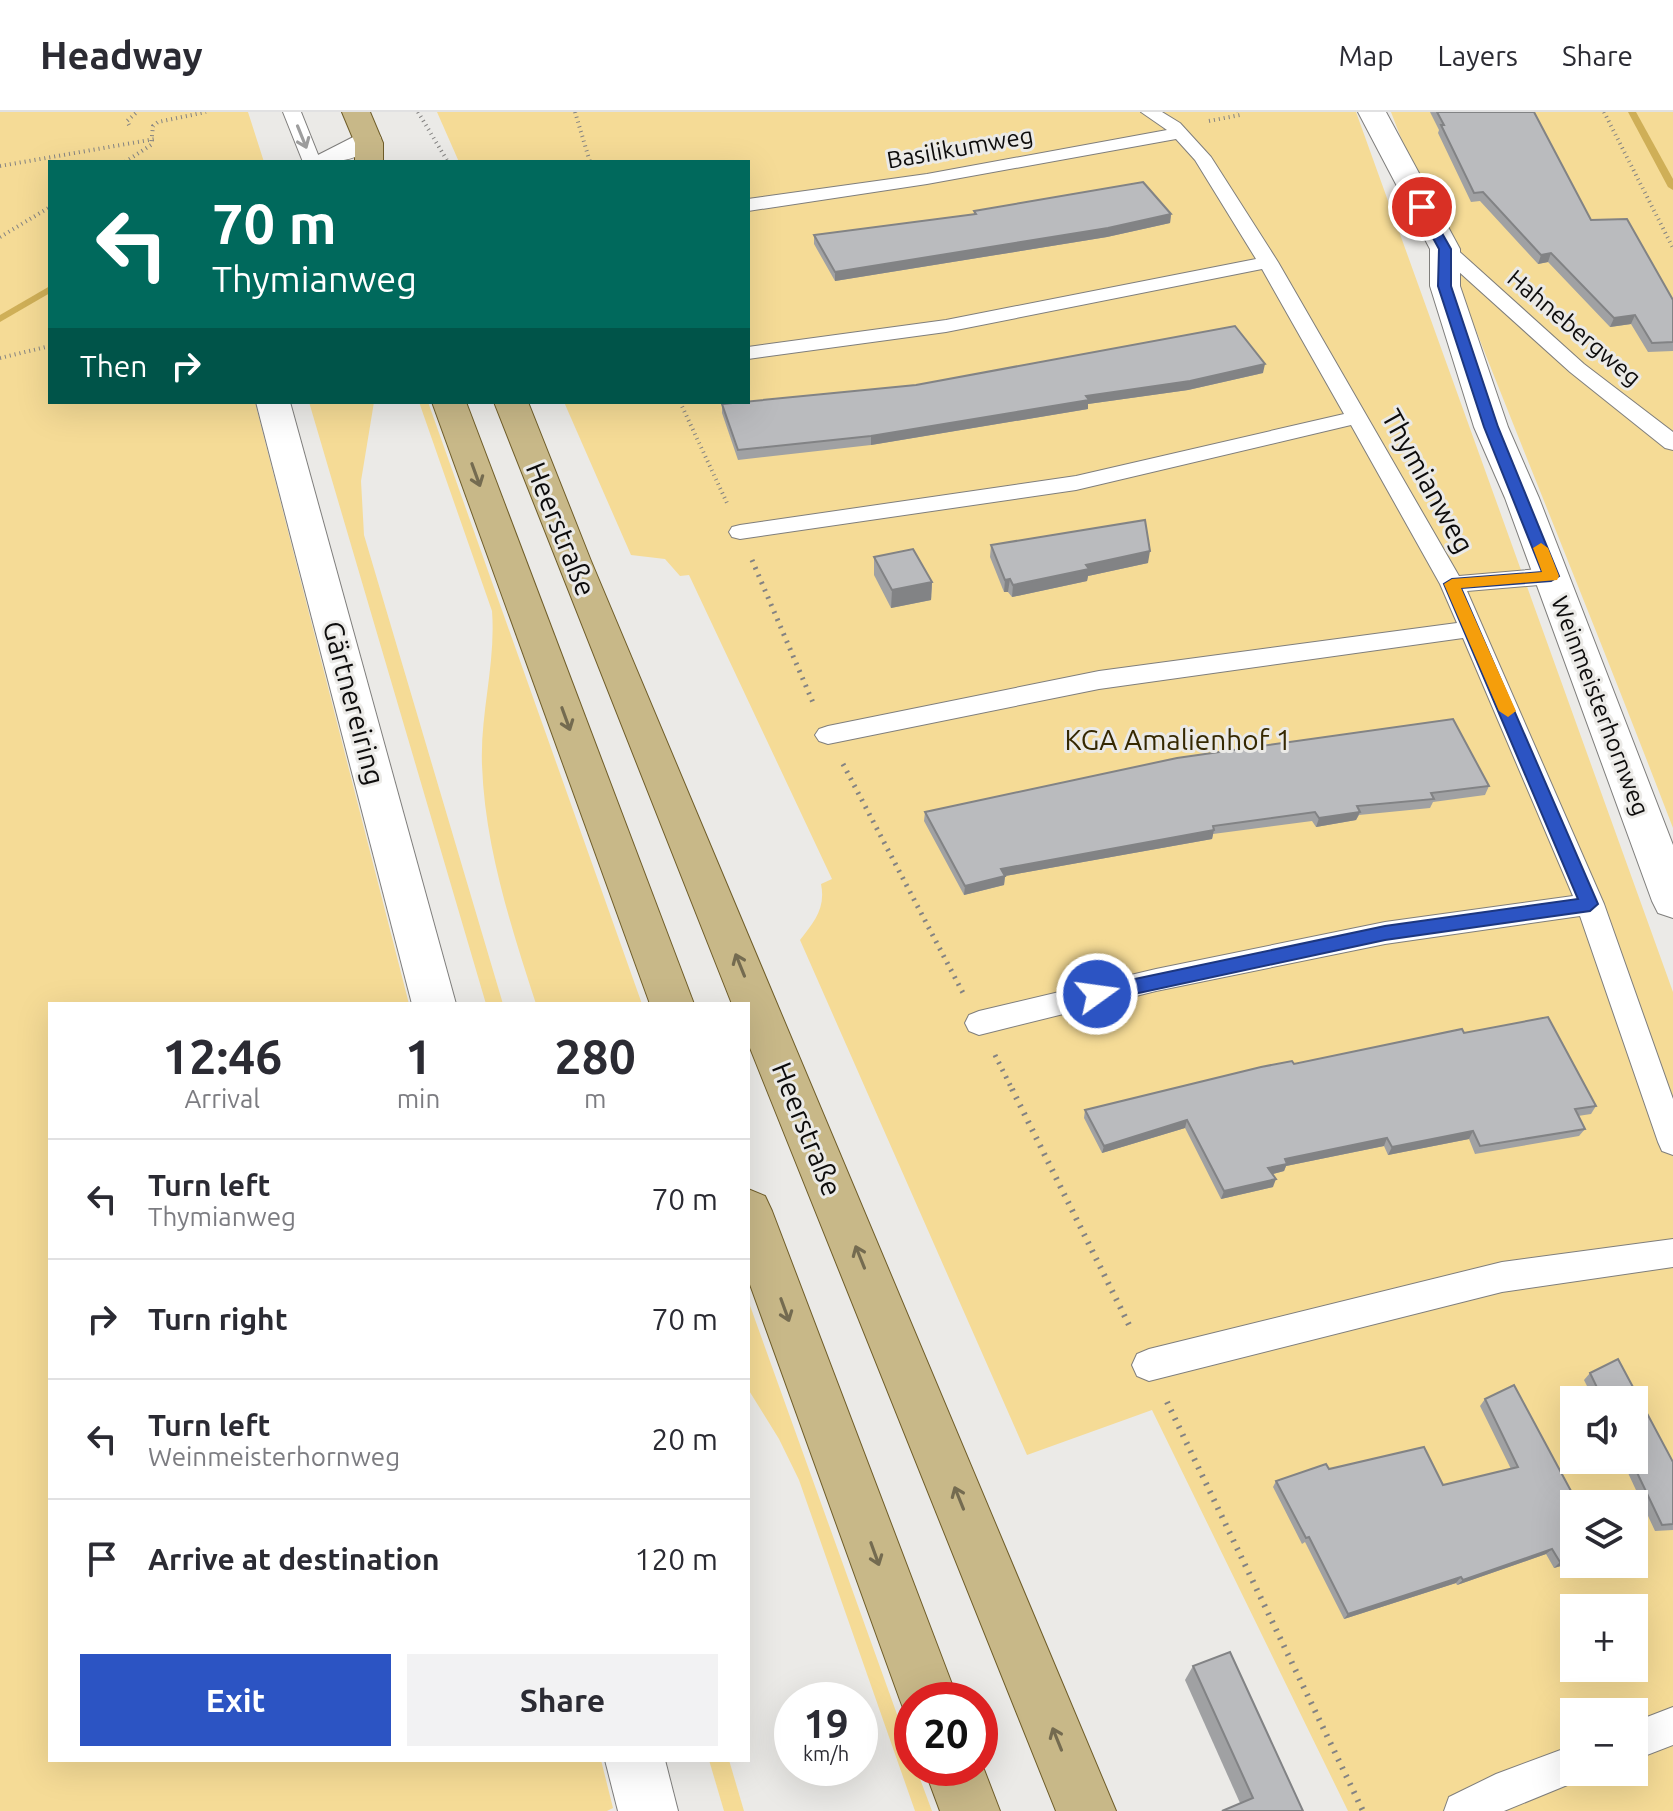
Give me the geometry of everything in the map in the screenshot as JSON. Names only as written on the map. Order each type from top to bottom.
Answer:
[{"type":"main road","points":[[356,112],[368,148],[392,160]]},
{"type":"main road","points":[[450,404],[671,1002]]},
{"type":"main road","name":"Heerstraße","points":[[512,404],[573,561],[1086,1811]]},
{"type":"main road","points":[[750,1216],[922,1682]]},
{"type":"main road","points":[[961,1786],[970,1811]]},
{"type":"street","name":"Weinmeisterhornweg","points":[[1372,112],[1445,249],[1445,286],[1491,427],[1551,576],[1673,901]]},
{"type":"street","points":[[332,160],[368,148]]},
{"type":"street","name":"Gärtnereiring","points":[[274,404],[433,1002]]},
{"type":"street","points":[[636,1762],[648,1811]]},
{"type":"lane","points":[[292,112],[311,160]]},
{"type":"lane","name":"Thymianweg","points":[[1150,112],[1180,133],[1202,157],[1268,262],[1358,417],[1408,513],[1452,584],[1590,904],[1673,1142]]},
{"type":"lane","name":"Basilikumweg","points":[[750,205],[927,179],[1180,133]]},
{"type":"lane","name":"Hahnebergweg","points":[[1445,249],[1577,368],[1673,443]]},
{"type":"lane","points":[[750,353],[946,326],[1268,262]]},
{"type":"lane","points":[[740,532],[1076,483],[1358,417]]},
{"type":"lane","points":[[1452,584],[1551,576]]},
{"type":"lane","points":[[828,735],[1099,680],[1472,629]]},
{"type":"lane","points":[[979,1023],[1156,980],[1385,933],[1590,904]]},
{"type":"lane","points":[[1149,1365],[1502,1277],[1673,1253]]},
{"type":"lane","points":[[1648,1736],[1673,1726]]},
{"type":"lane","points":[[1463,1811],[1510,1788],[1560,1769]]},
{"type":"path","points":[[129,125],[127,121],[137,112]]},
{"type":"path","points":[[128,160],[152,146],[155,139],[153,126],[158,122],[205,112]]},
{"type":"path","points":[[418,112],[447,160]]},
{"type":"path","points":[[575,112],[589,160]]},
{"type":"path","points":[[1604,112],[1673,248]]},
{"type":"path","points":[[0,166],[155,139]]},
{"type":"path","points":[[0,237],[48,208]]},
{"type":"path","points":[[0,358],[48,346]]},
{"type":"path","points":[[681,404],[828,735],[979,1023],[1149,1365],[1363,1811]]},
{"type":"green space","points":[[0,112],[248,112],[263,160],[48,160],[48,404],[256,404],[408,1002],[48,1002],[48,1762],[602,1762],[613,1808],[607,1811],[0,1811]]},
{"type":"green space","name":"KGA Amalienhof 1","points":[[437,112],[1356,112],[1673,992],[1673,1811],[1348,1811],[1152,1410],[1027,1455],[800,940],[820,908],[821,884],[832,879],[689,575],[680,576],[665,559],[631,555],[565,404],[750,404],[750,160],[458,160]]},
{"type":"green space","points":[[1391,112],[1673,112],[1673,828],[1461,291]]},
{"type":"green space","points":[[310,404],[374,404],[361,481],[364,535],[502,1002],[485,1002]]},
{"type":"green space","points":[[420,404],[429,404],[641,1002],[535,1002],[501,886],[484,796],[482,746],[492,650],[492,611]]},
{"type":"green space","points":[[750,1306],[894,1706],[894,1751],[878,1705],[878,1682],[870,1682],[799,1480],[779,1439],[750,1392]]},
{"type":"green space","points":[[710,1762],[730,1762],[744,1811],[724,1811]]},
{"type":"green space","points":[[906,1786],[923,1786],[932,1811],[915,1811]]},
{"type":"building","points":[[1437,112],[1534,112],[1591,220],[1627,219],[1673,300],[1673,342],[1652,343],[1635,315],[1614,318],[1551,253],[1541,255],[1483,192],[1474,193]]},
{"type":"building","points":[[1143,182],[1171,214],[1108,228],[835,272],[814,235],[976,214],[974,211]]},
{"type":"building","points":[[1235,326],[1265,364],[1190,381],[1086,396],[1089,400],[871,436],[738,450],[722,404],[750,404],[750,401],[916,385]]},
{"type":"building","points":[[1145,520],[1150,551],[1086,565],[1089,569],[1013,585],[1010,579],[1005,580],[991,545]]},
{"type":"building","points":[[913,549],[932,582],[892,590],[874,557]]},
{"type":"building","points":[[1453,719],[1489,786],[1431,793],[1434,799],[1357,806],[1360,812],[1319,818],[1315,812],[1213,826],[1214,830],[1001,869],[1005,876],[965,886],[925,812],[1177,758]]},
{"type":"building","points":[[1548,1017],[1596,1106],[1575,1109],[1585,1129],[1480,1146],[1473,1131],[1392,1147],[1387,1138],[1285,1159],[1287,1164],[1268,1168],[1276,1179],[1224,1191],[1187,1120],[1104,1146],[1085,1110],[1261,1067],[1292,1061],[1294,1064],[1462,1029],[1464,1033]]},
{"type":"building","points":[[1618,1359],[1632,1386],[1596,1386],[1590,1373]]},
{"type":"building","points":[[1514,1385],[1570,1490],[1560,1490],[1560,1562],[1552,1549],[1463,1580],[1461,1577],[1348,1614],[1276,1481],[1326,1464],[1329,1469],[1424,1447],[1443,1485],[1518,1467],[1485,1399]]},
{"type":"building","points":[[1648,1415],[1673,1462],[1673,1524],[1662,1525],[1648,1490],[1638,1474],[1648,1474]]},
{"type":"building","points":[[1230,1652],[1303,1811],[1222,1811],[1253,1798],[1193,1666]]},
{"type":"waterway","points":[[1632,112],[1673,187]]},
{"type":"waterway","points":[[0,319],[48,290]]},
{"type":"slow traffic","points":[[1508,711],[1452,584],[1551,576],[1541,548]]},
{"type":"route","points":[[1097,994],[1385,933],[1590,904],[1452,584],[1551,576],[1491,427],[1445,286],[1445,249],[1422,207]]}]
